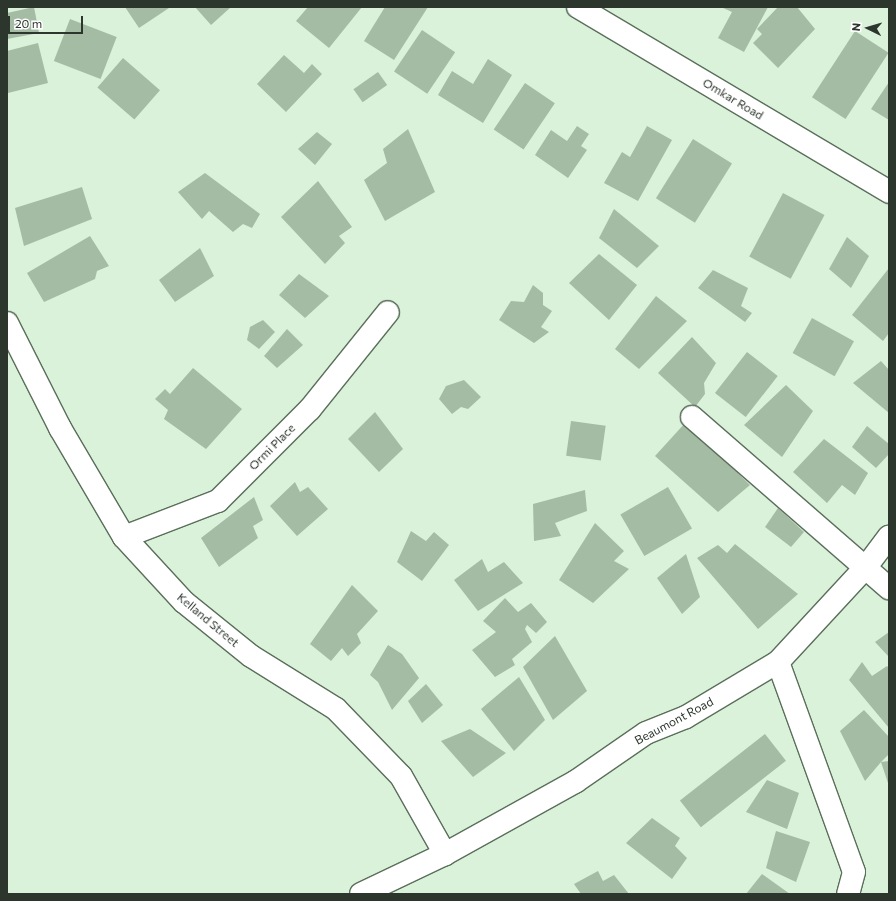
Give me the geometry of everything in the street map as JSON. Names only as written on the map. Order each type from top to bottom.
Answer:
[{"type":"street","name":"Omkar Road","points":[[578,7],[889,192]]},
{"type":"street","name":"Ormi Place","points":[[124,537],[218,501],[310,409],[388,312]]},
{"type":"street","name":"Kelland Street","points":[[7,323],[60,428],[124,537],[184,602],[251,656],[336,709],[401,776],[445,854]]},
{"type":"street","points":[[692,417],[889,588]]},
{"type":"street","name":"Beaumont Road","points":[[361,894],[445,854],[575,782],[646,733],[686,716],[778,662],[866,567],[889,537]]},
{"type":"street","points":[[778,662],[854,872],[848,894]]},
{"type":"building","points":[[34,7],[39,33],[7,39],[7,13]]},
{"type":"building","points":[[125,7],[168,7],[169,8],[139,28]]},
{"type":"building","points":[[195,7],[231,7],[211,25]]},
{"type":"building","points":[[308,7],[362,7],[329,48],[296,21]]},
{"type":"building","points":[[385,7],[428,7],[394,60],[364,41]]},
{"type":"building","points":[[721,7],[768,7],[744,52],[718,38],[732,12]]},
{"type":"building","points":[[778,7],[797,7],[815,29],[778,68],[753,43],[762,34],[757,29]]},
{"type":"building","points":[[70,19],[117,37],[101,79],[54,61]]},
{"type":"building","points":[[422,30],[455,52],[427,94],[394,71]]},
{"type":"building","points":[[855,31],[889,53],[846,119],[812,97]]},
{"type":"building","points":[[38,43],[48,83],[8,93],[7,51]]},
{"type":"building","points":[[284,55],[304,73],[312,64],[322,74],[286,112],[257,84]]},
{"type":"building","points":[[123,58],[160,90],[134,120],[97,87]]},
{"type":"building","points":[[488,59],[512,75],[483,123],[438,95],[452,71],[473,84]]},
{"type":"building","points":[[378,72],[387,85],[363,102],[353,89]]},
{"type":"building","points":[[889,82],[889,120],[871,109]]},
{"type":"building","points":[[525,83],[555,103],[524,150],[494,129]]},
{"type":"building","points":[[577,126],[589,134],[581,146],[587,150],[568,178],[535,155],[551,130],[567,141]]},
{"type":"building","points":[[647,126],[672,140],[638,201],[604,183],[622,152],[630,157]]},
{"type":"building","points":[[408,129],[435,192],[385,221],[364,180],[387,163],[383,149]]},
{"type":"building","points":[[317,132],[332,144],[315,165],[298,149]]},
{"type":"building","points":[[693,139],[732,163],[695,223],[656,198]]},
{"type":"building","points":[[205,173],[260,214],[252,228],[243,224],[233,232],[209,211],[202,219],[178,192]]},
{"type":"building","points":[[318,181],[352,227],[339,236],[345,243],[325,264],[281,217]]},
{"type":"building","points":[[82,187],[92,219],[24,246],[15,208]]},
{"type":"building","points":[[783,193],[824,215],[791,279],[749,257]]},
{"type":"building","points":[[614,209],[659,246],[637,268],[599,238]]},
{"type":"building","points":[[90,236],[109,266],[97,271],[95,279],[44,302],[27,273]]},
{"type":"building","points":[[847,237],[869,256],[851,288],[829,269]]},
{"type":"building","points":[[200,248],[214,276],[175,302],[159,280]]},
{"type":"building","points":[[599,254],[637,285],[609,320],[569,283]]},
{"type":"building","points":[[889,268],[889,333],[883,341],[852,315]]},
{"type":"building","points":[[713,270],[748,288],[741,306],[752,313],[745,322],[698,288]]},
{"type":"building","points":[[299,274],[329,296],[305,318],[279,295]]},
{"type":"building","points":[[533,285],[543,293],[543,305],[552,311],[541,327],[549,332],[534,343],[499,320],[511,301],[524,302]]},
{"type":"building","points":[[656,296],[687,321],[639,369],[615,349]]},
{"type":"building","points":[[812,318],[854,341],[835,376],[793,353]]},
{"type":"building","points":[[263,320],[275,332],[259,349],[247,340],[250,327]]},
{"type":"building","points":[[287,329],[303,345],[277,368],[264,356]]},
{"type":"building","points":[[692,337],[716,363],[704,383],[705,394],[695,407],[658,373]]},
{"type":"building","points":[[747,352],[778,376],[746,417],[715,393]]},
{"type":"building","points":[[881,361],[889,370],[889,413],[853,383]]},
{"type":"building","points":[[193,368],[242,409],[206,449],[164,419],[168,410],[155,399],[165,389],[170,394]]},
{"type":"building","points":[[464,380],[481,397],[468,409],[461,407],[452,414],[439,399],[446,386]]},
{"type":"building","points":[[786,385],[813,411],[782,457],[744,425]]},
{"type":"building","points":[[375,412],[403,449],[379,472],[348,439]]},
{"type":"building","points":[[571,421],[606,426],[601,461],[566,456]]},
{"type":"building","points":[[686,422],[750,485],[718,512],[655,456]]},
{"type":"building","points":[[867,426],[889,444],[889,454],[876,468],[852,447]]},
{"type":"building","points":[[824,439],[868,473],[855,495],[842,485],[827,503],[793,472]]},
{"type":"building","points":[[295,482],[300,492],[308,487],[328,509],[297,536],[270,506]]},
{"type":"building","points":[[668,487],[692,529],[644,556],[620,514]]},
{"type":"building","points":[[585,490],[587,511],[555,523],[561,536],[534,541],[533,504]]},
{"type":"building","points":[[254,497],[263,520],[253,526],[258,538],[219,567],[201,538]]},
{"type":"building","points":[[778,508],[804,532],[791,547],[765,527]]},
{"type":"building","points":[[595,523],[624,551],[614,561],[629,569],[593,603],[559,580]]},
{"type":"building","points":[[411,531],[426,541],[434,532],[449,545],[422,581],[397,562]]},
{"type":"building","points":[[735,544],[798,594],[758,629],[697,558],[718,545],[727,553]]},
{"type":"building","points":[[686,554],[700,597],[682,614],[657,578]]},
{"type":"building","points":[[482,559],[488,572],[504,562],[523,583],[478,611],[454,580]]},
{"type":"building","points":[[352,585],[378,611],[357,634],[361,643],[348,656],[342,648],[331,661],[310,644]]},
{"type":"building","points":[[505,598],[518,612],[531,603],[547,622],[536,633],[527,625],[525,629],[532,642],[512,659],[515,665],[495,677],[472,650],[496,632],[483,621]]},
{"type":"building","points":[[889,632],[889,657],[875,642]]},
{"type":"building","points":[[555,636],[587,691],[553,720],[523,667]]},
{"type":"building","points":[[388,645],[402,654],[419,678],[392,710],[378,682],[370,675]]},
{"type":"building","points":[[862,662],[872,676],[887,666],[889,668],[889,728],[849,680]]},
{"type":"building","points":[[519,677],[545,720],[514,751],[481,709]]},
{"type":"building","points":[[426,684],[443,705],[422,723],[408,701]]},
{"type":"building","points":[[864,710],[889,737],[889,754],[865,781],[840,731]]},
{"type":"building","points":[[470,729],[506,753],[473,777],[441,741]]},
{"type":"building","points":[[765,734],[786,761],[701,827],[680,800]]},
{"type":"building","points":[[889,761],[889,786],[881,762]]},
{"type":"building","points":[[767,780],[799,793],[787,829],[746,812]]},
{"type":"building","points":[[652,818],[680,838],[675,846],[687,858],[672,879],[626,843]]},
{"type":"building","points":[[776,831],[810,842],[796,882],[766,868]]},
{"type":"building","points":[[598,871],[603,881],[614,875],[629,894],[581,894],[574,884]]},
{"type":"building","points":[[762,874],[790,894],[746,894]]}]
